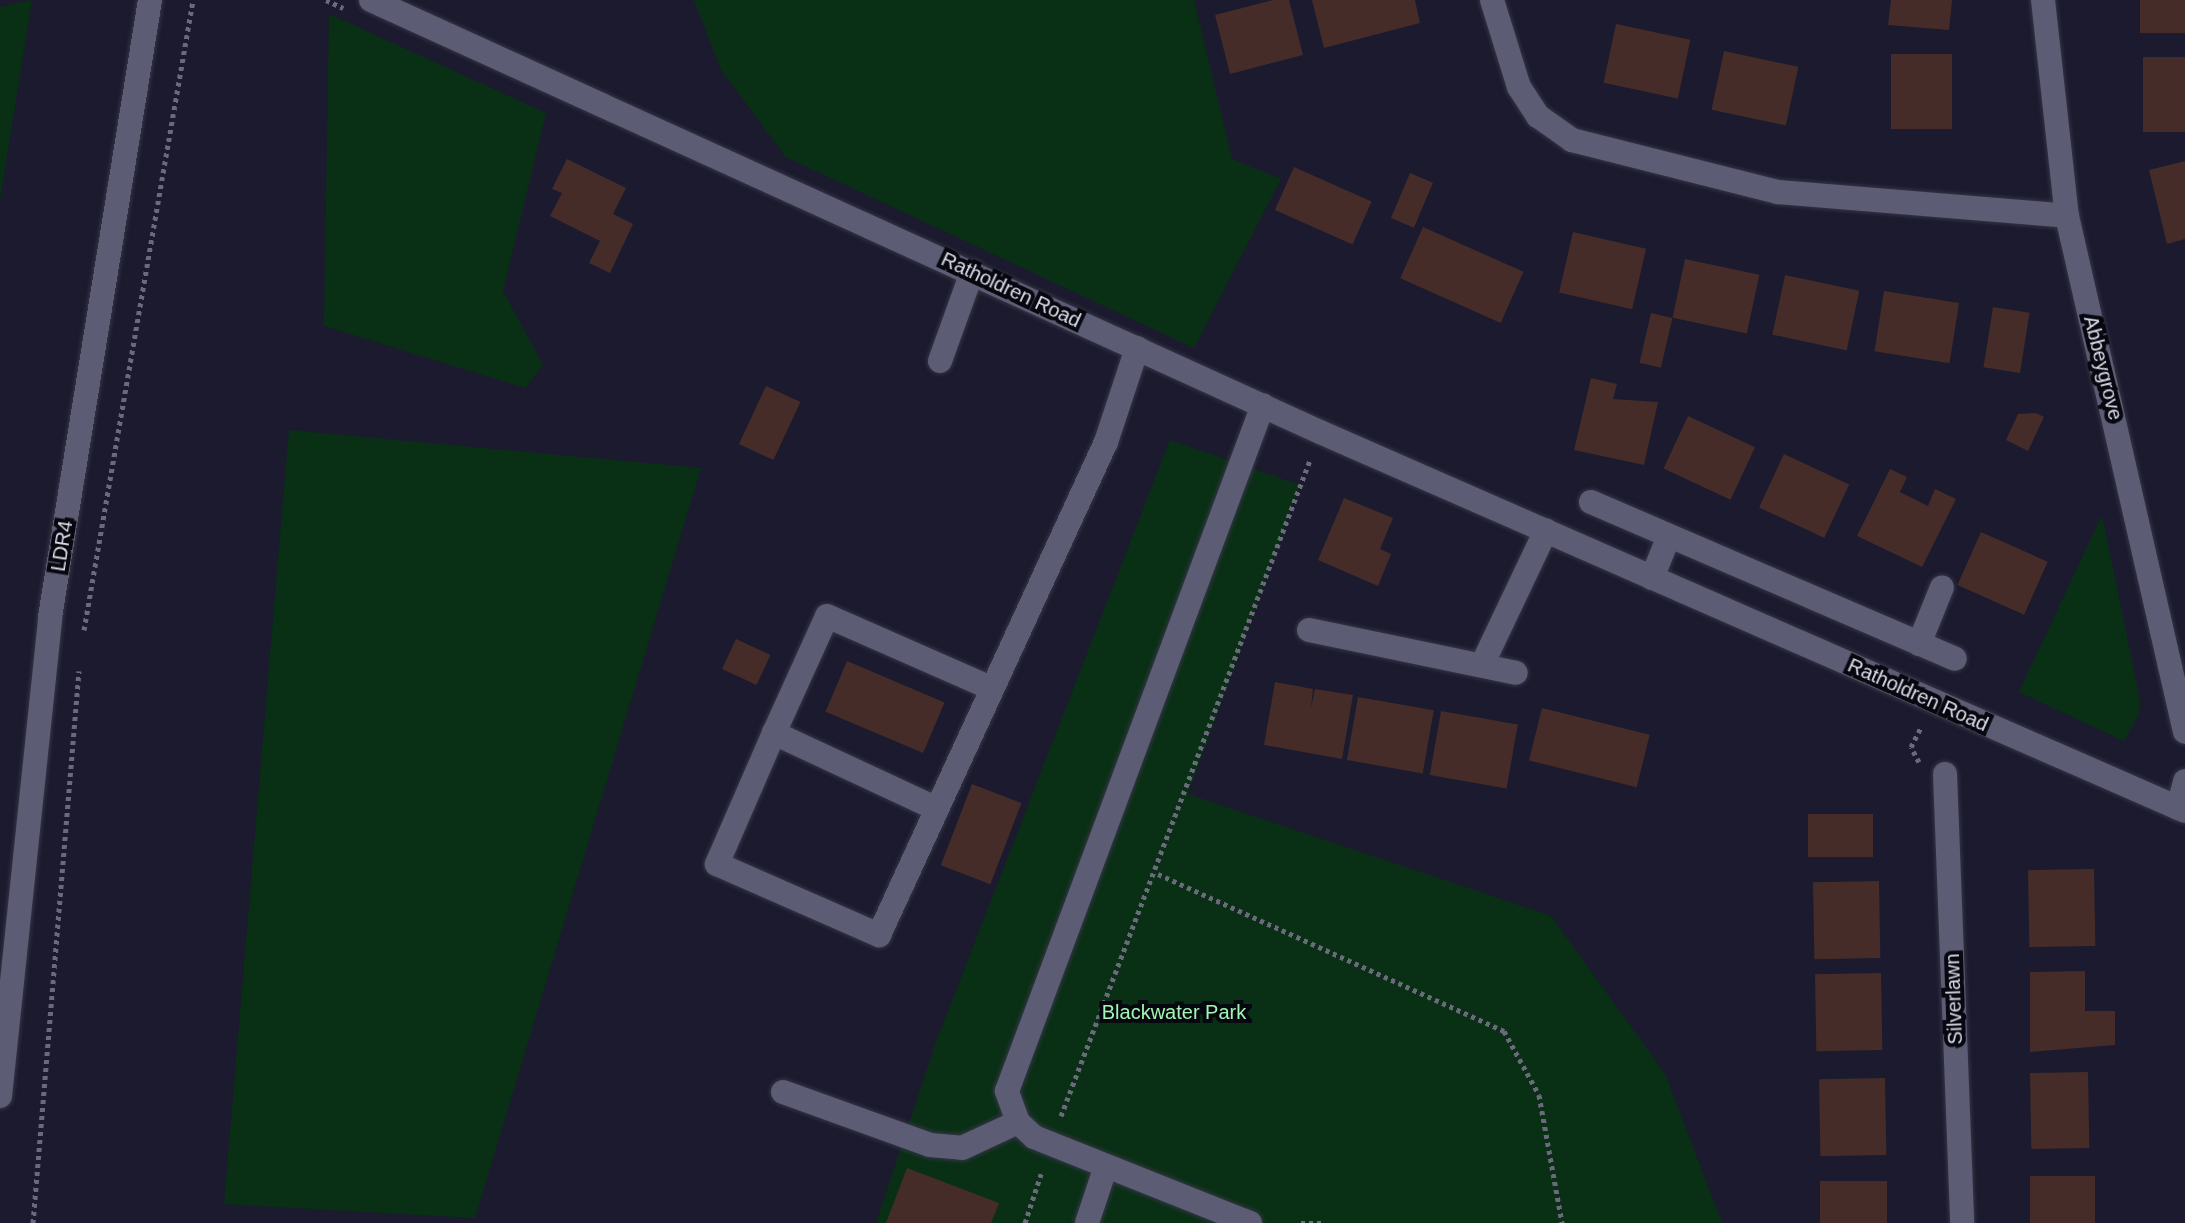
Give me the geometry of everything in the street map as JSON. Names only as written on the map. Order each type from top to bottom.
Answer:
[{"type":"street","name":"LDR4","points":[[0,1096],[50,617],[150,0]]},
{"type":"street","name":"Ratholdren Road","points":[[371,0],[1320,432],[2181,809]]},
{"type":"street","points":[[1492,0],[1519,87],[1538,116],[1572,140],[1778,192],[2067,216]]},
{"type":"street","name":"Abbeygrove","points":[[2043,0],[2067,216],[2185,732]]},
{"type":"street","points":[[940,361],[972,272]]},
{"type":"street","points":[[989,687],[827,616],[717,864],[879,935],[989,687],[1106,442],[1137,348]]},
{"type":"street","points":[[1250,1223],[1034,1137],[1018,1122],[1007,1091],[1263,405]]},
{"type":"street","points":[[1591,502],[1955,659]]},
{"type":"street","points":[[1482,665],[1546,530]]},
{"type":"street","points":[[1652,578],[1669,536]]},
{"type":"street","points":[[1919,644],[1942,587]]},
{"type":"street","points":[[1309,630],[1516,673]]},
{"type":"street","points":[[774,733],[935,808]]},
{"type":"street","name":"Silverlawn","points":[[1945,774],[1962,1223]]},
{"type":"street","points":[[2181,809],[2185,781]]},
{"type":"street","points":[[783,1092],[930,1145],[962,1148],[1018,1122]]},
{"type":"street","points":[[1087,1223],[1106,1166]]},
{"type":"path","points":[[83,635],[193,0]]},
{"type":"path","points":[[1060,1118],[1158,874],[1320,432]]},
{"type":"path","points":[[33,1223],[80,666]]},
{"type":"path","points":[[1158,874],[1504,1031],[1539,1095],[1562,1223]]},
{"type":"path","points":[[1025,1223],[1045,1163]]},
{"type":"path","points":[[1301,1223],[1321,1223]]},
{"type":"green space","points":[[32,0],[0,199],[0,7]]},
{"type":"green space","points":[[694,0],[1194,0],[1232,159],[1281,179],[1194,348],[786,157],[721,70]]},
{"type":"green space","points":[[329,14],[546,113],[503,291],[543,365],[525,388],[324,326]]},
{"type":"green space","points":[[289,430],[701,468],[475,1218],[224,1204]]},
{"type":"green space","name":"Blackwater Park","points":[[1170,440],[1300,485],[1188,794],[1551,916],[1665,1074],[1722,1223],[876,1223],[936,1042]]},
{"type":"green space","points":[[2102,515],[2139,695],[2139,714],[2124,741],[2019,692]]},
{"type":"building","points":[[1273,0],[1289,0],[1303,55],[1230,74],[1215,15]]},
{"type":"building","points":[[1312,0],[1415,0],[1420,23],[1324,48]]},
{"type":"building","points":[[1891,0],[1952,0],[1949,30],[1888,25]]},
{"type":"building","points":[[2140,0],[2185,0],[2185,33],[2140,33]]},
{"type":"building","points":[[1616,24],[1690,40],[1678,98],[1604,83]]},
{"type":"building","points":[[1724,51],[1798,67],[1786,125],[1712,110]]},
{"type":"building","points":[[1891,54],[1952,54],[1952,129],[1891,129]]},
{"type":"building","points":[[2143,57],[2185,57],[2185,132],[2143,132]]},
{"type":"building","points":[[567,159],[626,188],[613,214],[633,224],[610,273],[589,263],[600,241],[550,216],[562,193],[552,189]]},
{"type":"building","points":[[2185,161],[2185,239],[2167,244],[2149,170]]},
{"type":"building","points":[[1294,167],[1372,202],[1353,245],[1275,210]]},
{"type":"building","points":[[1410,173],[1433,183],[1414,228],[1391,218]]},
{"type":"building","points":[[1423,227],[1523,272],[1501,323],[1400,278]]},
{"type":"building","points":[[1573,232],[1646,249],[1632,309],[1559,292]]},
{"type":"building","points":[[1685,259],[1759,275],[1747,333],[1673,318]]},
{"type":"building","points":[[1785,275],[1859,291],[1847,350],[1772,335]]},
{"type":"building","points":[[1884,291],[1959,303],[1950,363],[1874,351]]},
{"type":"building","points":[[1993,307],[2030,313],[2020,373],[1983,367]]},
{"type":"building","points":[[1651,313],[1672,318],[1661,368],[1640,363]]},
{"type":"building","points":[[1591,378],[1617,384],[1613,399],[1658,402],[1644,465],[1574,450]]},
{"type":"building","points":[[766,386],[800,402],[773,460],[739,444]]},
{"type":"building","points":[[2036,413],[2044,417],[2028,451],[2006,440],[2018,414]]},
{"type":"building","points":[[1688,416],[1755,447],[1731,500],[1663,469]]},
{"type":"building","points":[[1784,454],[1849,484],[1824,538],[1759,507]]},
{"type":"building","points":[[1890,469],[1907,477],[1900,492],[1928,506],[1935,489],[1956,499],[1922,567],[1857,536]]},
{"type":"building","points":[[1344,498],[1393,518],[1380,549],[1391,554],[1378,586],[1318,560]]},
{"type":"building","points":[[1981,532],[2048,562],[2024,615],[1957,585]]},
{"type":"building","points":[[736,639],[770,655],[756,685],[722,669]]},
{"type":"building","points":[[847,661],[945,702],[923,753],[826,712]]},
{"type":"building","points":[[1275,682],[1313,689],[1311,708],[1315,689],[1353,695],[1342,759],[1264,745]]},
{"type":"building","points":[[1358,697],[1434,710],[1423,773],[1347,760]]},
{"type":"building","points":[[1542,708],[1650,735],[1637,787],[1529,760]]},
{"type":"building","points":[[1441,711],[1518,725],[1507,789],[1430,775]]},
{"type":"building","points":[[972,784],[1021,803],[990,884],[941,865]]},
{"type":"building","points":[[1808,814],[1873,814],[1873,857],[1808,857]]},
{"type":"building","points":[[2094,869],[2095,946],[2029,947],[2028,870]]},
{"type":"building","points":[[1879,881],[1880,958],[1814,959],[1813,882]]},
{"type":"building","points":[[2085,971],[2085,1011],[2115,1011],[2115,1045],[2030,1052],[2030,972]]},
{"type":"building","points":[[1881,973],[1882,1050],[1816,1051],[1815,974]]},
{"type":"building","points":[[2088,1072],[2089,1148],[2031,1149],[2030,1073]]},
{"type":"building","points":[[1885,1078],[1886,1155],[1820,1156],[1819,1079]]},
{"type":"building","points":[[907,1168],[999,1203],[991,1223],[886,1223]]},
{"type":"building","points":[[2030,1176],[2095,1176],[2095,1223],[2030,1223]]},
{"type":"building","points":[[1820,1181],[1887,1181],[1887,1223],[1820,1223]]}]
